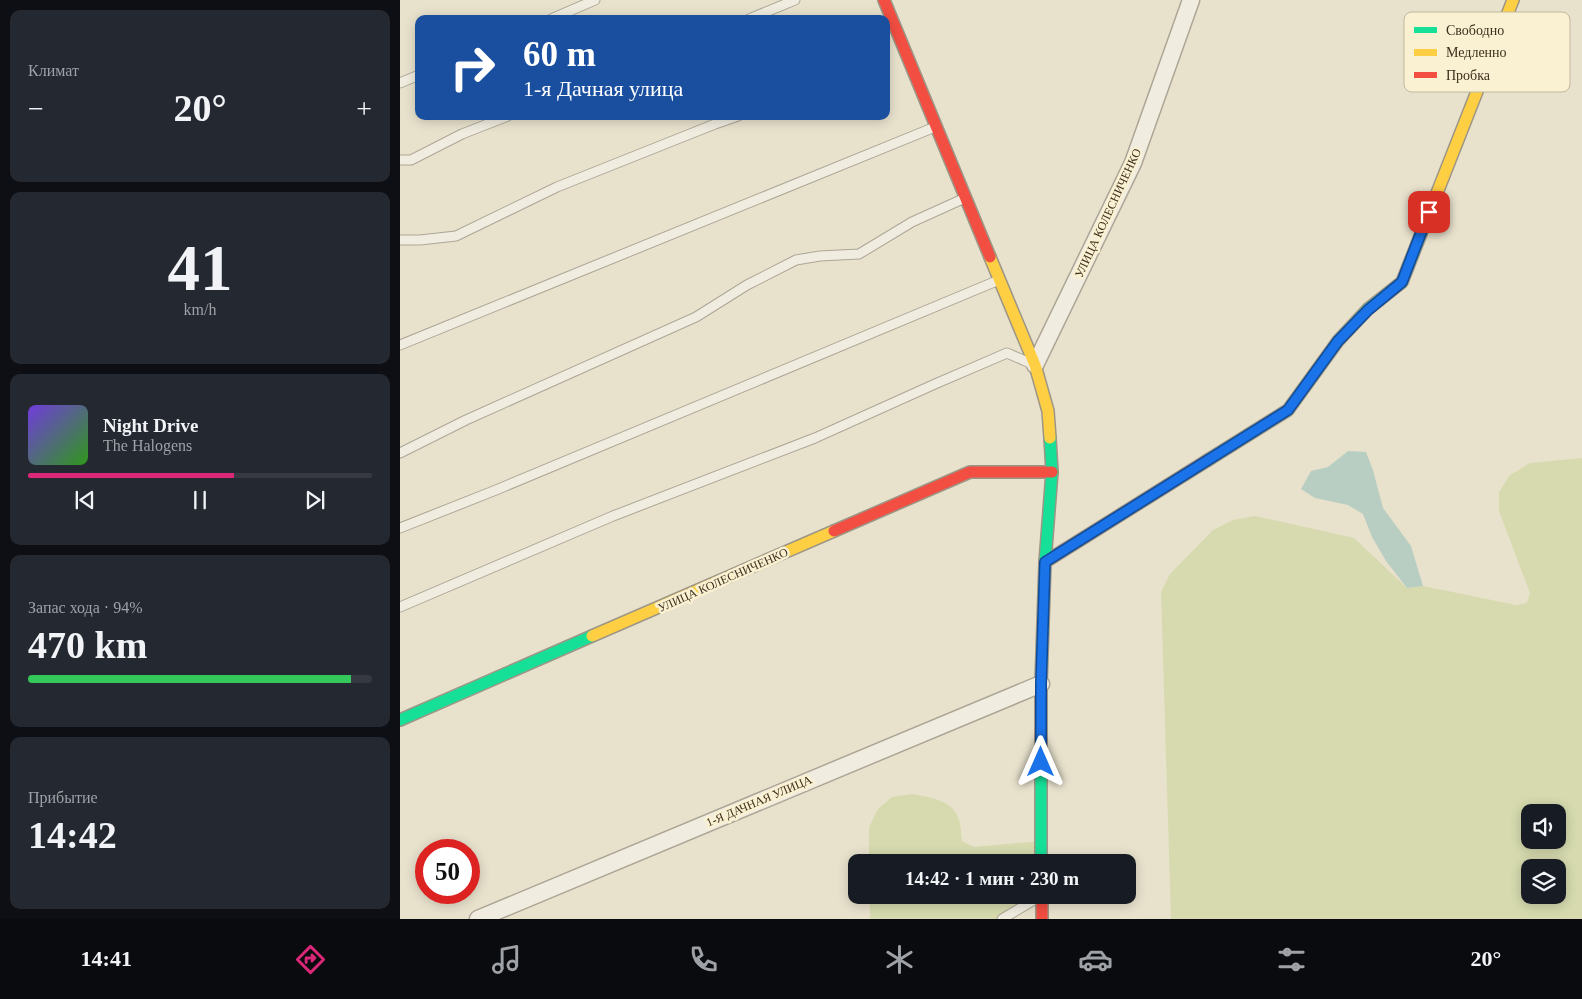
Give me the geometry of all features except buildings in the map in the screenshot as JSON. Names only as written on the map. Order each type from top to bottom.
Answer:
[{"type":"street","points":[[884,0],[889,15]]},
{"type":"street","name":"УЛИЦА КОЛЕСНИЧЕНКО","points":[[1035,365],[1133,163],[1191,0]]},
{"type":"street","points":[[1508,12],[1513,0]]},
{"type":"street","points":[[890,20],[895,36],[936,127],[1035,365],[1048,411],[1052,472],[1045,562],[1041,684],[1041,854]]},
{"type":"street","points":[[1045,562],[1288,410],[1338,341],[1368,310],[1402,282],[1477,92]]},
{"type":"street","name":"УЛИЦА КОЛЕСНИЧЕНКО","points":[[400,720],[970,472],[1052,472]]},
{"type":"street","name":"1-Я ДАЧНАЯ УЛИЦА","points":[[478,919],[1041,684]]},
{"type":"street","points":[[1042,904],[1042,919]]},
{"type":"lane","points":[[560,15],[595,0]]},
{"type":"lane","points":[[759,15],[795,0]]},
{"type":"lane","points":[[400,83],[415,77]]},
{"type":"lane","points":[[400,160],[411,160],[462,134],[498,120]]},
{"type":"lane","points":[[400,240],[456,236],[557,187],[726,120]]},
{"type":"lane","points":[[400,345],[936,127]]},
{"type":"lane","points":[[400,453],[696,317],[747,285],[796,260],[820,256],[859,254],[912,222],[966,198]]},
{"type":"lane","points":[[400,528],[496,490],[1000,280]]},
{"type":"lane","points":[[400,607],[612,516],[815,438],[1007,354],[1035,365]]},
{"type":"lane","points":[[1002,919],[1027,904]]},
{"type":"green space","points":[[1582,458],[1582,919],[1171,919],[1161,592],[1170,574],[1213,530],[1233,520],[1255,516],[1354,538],[1407,588],[1423,586],[1516,605],[1527,603],[1530,593],[1499,511],[1499,492],[1510,475],[1530,463]]},
{"type":"green space","points":[[912,794],[945,803],[955,811],[959,820],[962,841],[974,847],[1041,841],[1041,854],[869,854],[869,827],[878,809],[892,797]]},
{"type":"green space","points":[[870,904],[1027,904],[1002,919],[870,919]]},
{"type":"shaded area","points":[[1348,451],[1366,452],[1383,508],[1411,546],[1423,586],[1407,588],[1386,561],[1372,537],[1363,514],[1348,505],[1315,498],[1301,489],[1311,471],[1328,467]]},
{"type":"traffic: fast","points":[[1208,460],[1288,410],[1338,341],[1368,309],[1402,282],[1426,221]]},
{"type":"traffic: fast","points":[[1041,854],[1041,684],[1045,562],[1052,472],[1050,438]]},
{"type":"traffic: fast","points":[[400,720],[592,636]]},
{"type":"traffic: slow","points":[[1508,12],[1513,0]]},
{"type":"traffic: slow","points":[[1426,221],[1477,92]]},
{"type":"traffic: slow","points":[[990,257],[1035,365],[1048,411],[1050,438]]},
{"type":"traffic: slow","points":[[592,636],[834,531]]},
{"type":"traffic: jam","points":[[884,0],[990,257]]},
{"type":"traffic: jam","points":[[1045,562],[1208,460]]},
{"type":"traffic: jam","points":[[834,531],[970,472],[1052,472]]},
{"type":"traffic: jam","points":[[1042,904],[1042,919]]},
{"type":"route","points":[[1041,762],[1041,684],[1045,562],[1288,410],[1338,341],[1368,310],[1402,282],[1429,212]]}]
